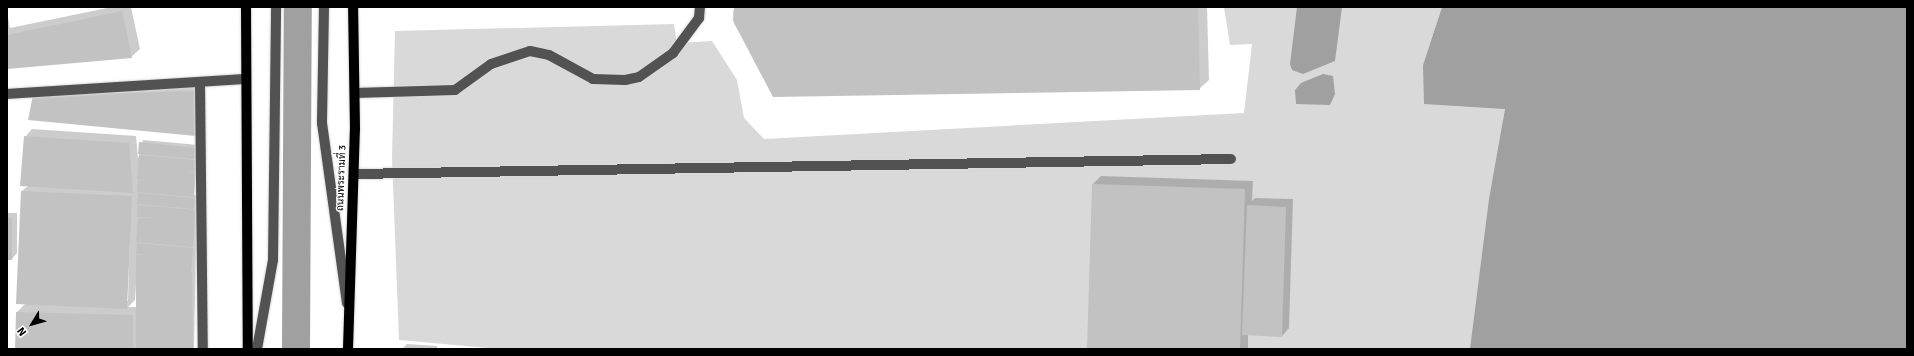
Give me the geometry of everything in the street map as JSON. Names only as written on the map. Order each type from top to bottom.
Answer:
[{"type":"main road","points":[[246,7],[244,78],[248,349]]},
{"type":"main road","name":"ถนนพระรามที่ 3","points":[[348,349],[354,174],[355,93],[353,7]]},
{"type":"lane","points":[[257,349],[273,260],[276,7]]},
{"type":"lane","points":[[324,7],[322,123],[349,322]]},
{"type":"lane","points":[[355,93],[455,90],[496,62],[530,51],[549,55],[593,79],[625,80],[639,77],[673,53],[699,18],[700,7]]},
{"type":"lane","points":[[7,94],[244,78]]},
{"type":"lane","points":[[200,82],[203,349]]},
{"type":"lane","points":[[354,174],[1231,159]]},
{"type":"shaded area","points":[[1224,7],[1442,7],[1423,65],[1505,109],[1471,349],[499,349],[399,340],[392,158],[395,31],[674,24],[677,43],[712,41],[737,80],[744,118],[764,139],[1244,113],[1252,44],[1230,45]]},
{"type":"shaded area","points":[[1297,7],[1342,7],[1335,61],[1303,74],[1292,70],[1290,64]]},
{"type":"shaded area","points":[[1442,7],[1907,7],[1907,349],[1470,349],[1489,199],[1505,109],[1424,104],[1423,65]]},
{"type":"shaded area","points":[[1323,74],[1333,76],[1335,94],[1330,105],[1296,104],[1295,90],[1301,83]]},
{"type":"building","points":[[734,7],[1198,7],[1200,90],[773,97],[733,21]]},
{"type":"building","points":[[122,11],[132,58],[7,69],[7,35]]},
{"type":"building","points":[[197,91],[196,136],[28,120],[33,95]]},
{"type":"building","points":[[24,136],[129,143],[133,193],[20,186]]},
{"type":"building","points":[[139,142],[196,148],[195,159],[138,154]]},
{"type":"building","points":[[139,155],[195,160],[195,172],[186,172],[195,173],[194,197],[137,192],[138,180],[150,181],[137,179]]},
{"type":"building","points":[[1092,184],[1245,189],[1240,349],[1087,349]]},
{"type":"building","points":[[21,191],[132,196],[127,309],[16,304]]},
{"type":"building","points":[[138,193],[195,198],[194,209],[137,204]]},
{"type":"building","points":[[138,205],[195,210],[193,247],[136,242],[138,218],[154,218],[137,217]]},
{"type":"building","points":[[1247,205],[1286,207],[1282,337],[1242,335]]},
{"type":"building","points":[[7,218],[12,218],[12,260],[7,260]]},
{"type":"building","points":[[137,243],[193,248],[191,272],[193,349],[136,349],[136,255],[144,255],[136,254]]},
{"type":"building","points":[[16,312],[133,315],[133,349],[15,349]]},
{"type":"waterway","points":[[296,349],[298,7]]}]
